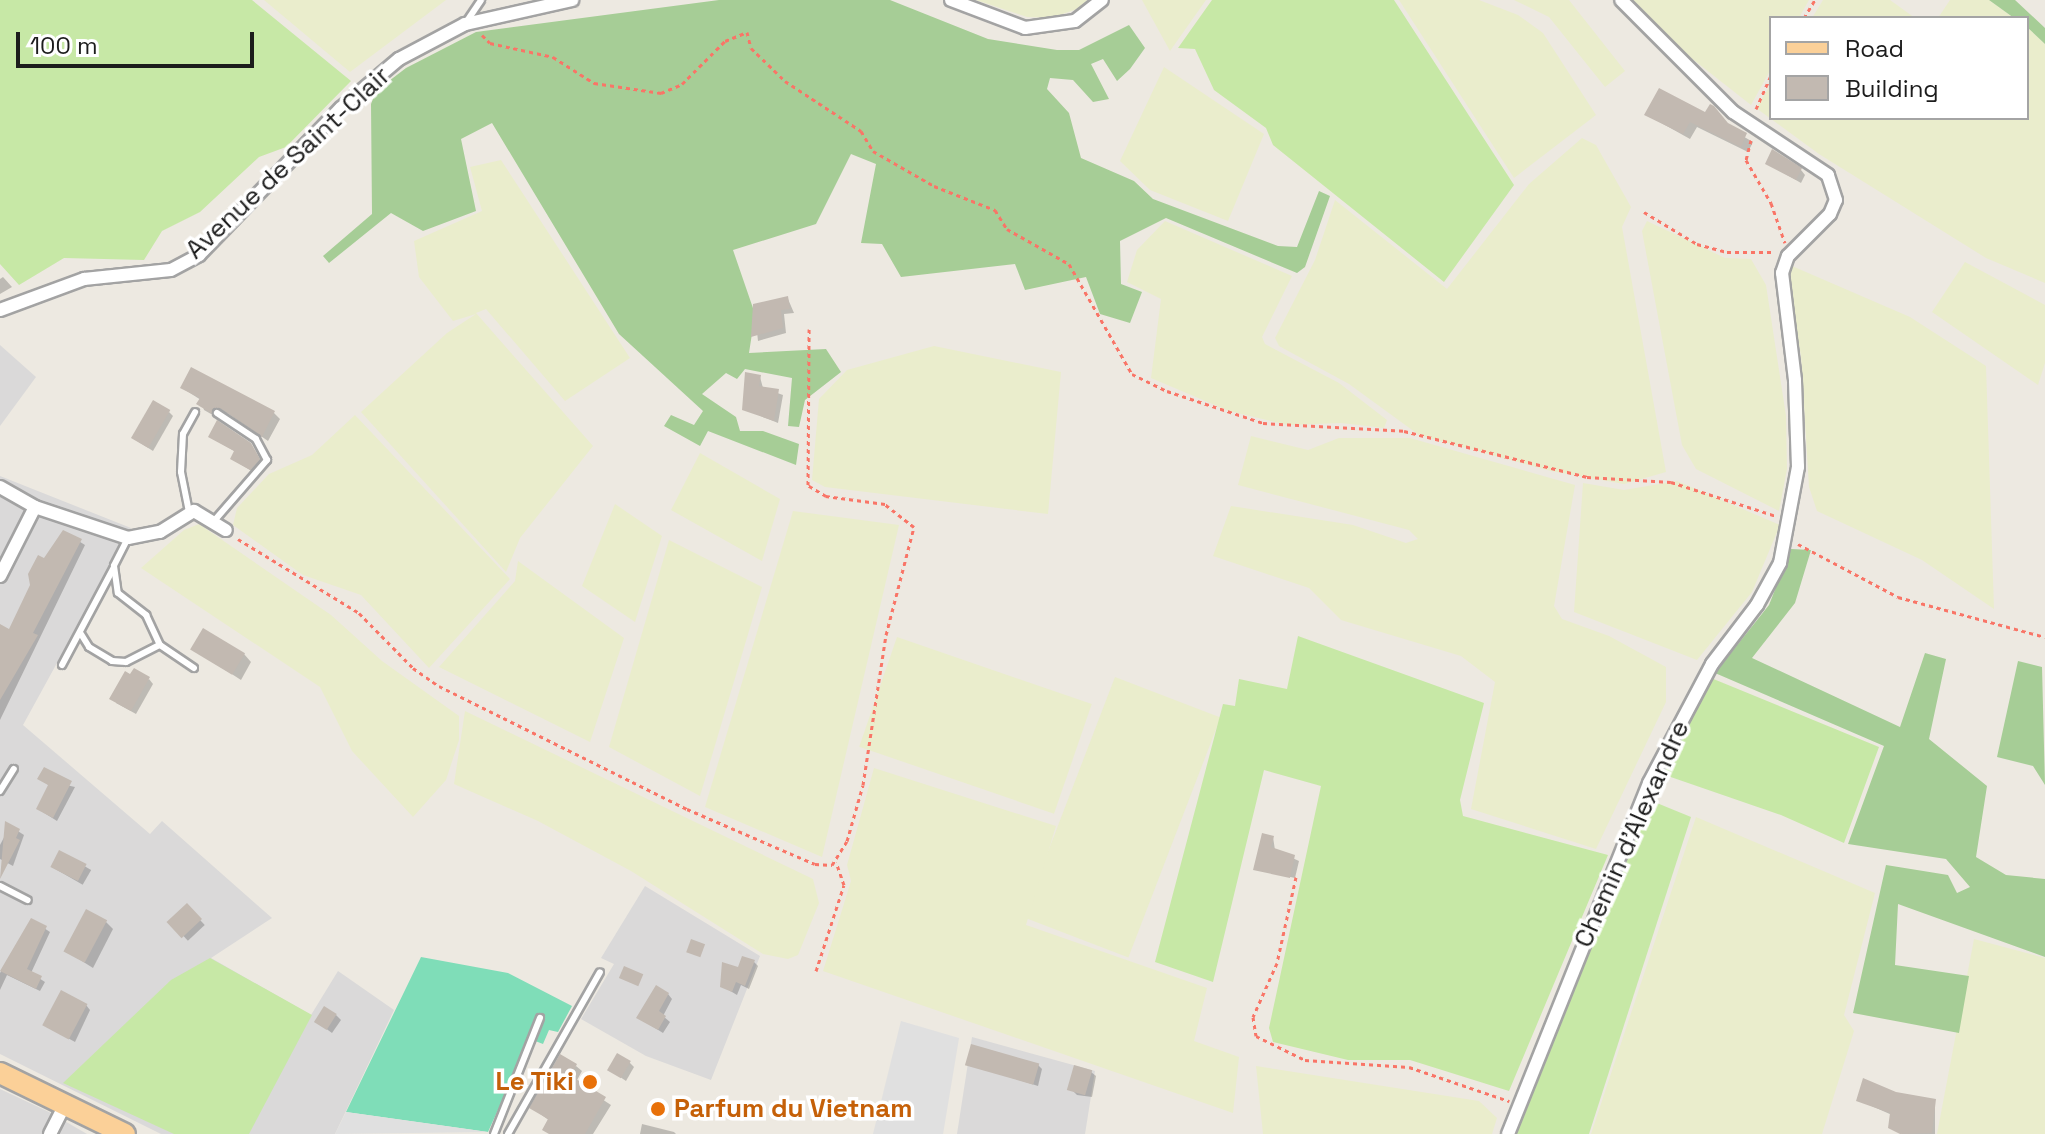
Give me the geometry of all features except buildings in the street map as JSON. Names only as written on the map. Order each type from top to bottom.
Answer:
[{"type":"main road","points":[[0,1073],[125,1134]]},
{"type":"main road","points":[[86,1115],[113,1134]]},
{"type":"street","name":"Avenue de Saint-Clair","points":[[0,310],[37,293],[84,279],[146,276],[199,255],[376,75],[465,24],[572,0]]},
{"type":"street","points":[[951,0],[1025,28],[1075,21],[1102,0]]},
{"type":"street","name":"Chemin d'Alexandre","points":[[1508,1134],[1649,783],[1712,664],[1771,584],[1798,467],[1795,380],[1782,273],[1788,256],[1830,214],[1836,186],[1828,175],[1754,130],[1621,0]]},
{"type":"street","points":[[0,487],[35,507],[128,538],[160,532],[189,512],[214,521],[226,530]]},
{"type":"street","points":[[0,576],[35,507]]},
{"type":"street","points":[[50,1134],[65,1105]]},
{"type":"lane","points":[[465,24],[481,0]]},
{"type":"lane","points":[[189,512],[181,472],[183,434],[195,412]]},
{"type":"lane","points":[[214,521],[267,460],[256,439],[217,413]]},
{"type":"lane","points":[[62,665],[81,634],[128,538]]},
{"type":"lane","points":[[114,566],[118,593],[146,615],[160,645],[194,668]]},
{"type":"lane","points":[[81,634],[89,647],[112,661],[126,662],[160,645]]},
{"type":"lane","points":[[0,791],[14,769]]},
{"type":"lane","points":[[0,886],[28,900]]},
{"type":"lane","points":[[508,1134],[600,972]]},
{"type":"lane","points":[[494,1134],[540,1018]]},
{"type":"path","points":[[483,20],[483,39],[490,43],[553,57],[594,83],[643,93],[661,93],[682,84],[725,41],[747,32],[751,48],[785,81],[861,131],[873,151],[934,186],[995,210],[1007,229],[1069,264],[1132,374],[1167,391],[1263,423],[1392,429],[1587,477],[1671,482],[1748,504],[1786,528],[1795,542],[1898,597],[2045,637]]},
{"type":"path","points":[[1644,212],[1697,244],[1727,252],[1786,249],[1771,203],[1746,160],[1758,101],[1769,80]]},
{"type":"path","points":[[809,329],[808,485],[826,496],[885,504],[914,527],[886,635],[863,785],[836,862],[844,885],[816,971]]},
{"type":"path","points":[[226,530],[279,569],[359,613],[413,668],[439,686],[733,829],[815,864],[836,862]]},
{"type":"path","points":[[1296,877],[1277,963],[1253,1017],[1256,1036],[1305,1060],[1409,1067],[1519,1104]]},
{"type":"shaded area","points":[[0,345],[36,377],[0,426]]},
{"type":"shaded area","points":[[0,476],[131,528],[23,725],[150,834],[162,821],[272,918],[211,958],[311,1015],[338,971],[394,1010],[335,1134],[161,1134],[0,1054]]},
{"type":"shaded area","points":[[645,886],[760,956],[711,1080],[646,1056],[581,1019],[614,964],[601,958]]},
{"type":"shaded area","points":[[901,1021],[959,1038],[943,1134],[873,1134]]},
{"type":"shaded area","points":[[972,1037],[1095,1071],[1085,1134],[957,1134]]},
{"type":"shaded area","points":[[0,1089],[49,1112],[87,1134],[0,1134]]},
{"type":"shaded area","points":[[346,1112],[488,1132],[335,1134]]},
{"type":"green space","points":[[0,0],[252,0],[351,81],[286,147],[259,157],[200,212],[162,231],[144,260],[64,258],[19,285],[0,264]]},
{"type":"green space","points":[[264,0],[446,0],[350,72]]},
{"type":"green space","points":[[719,0],[890,0],[988,39],[1057,50],[1079,50],[1129,25],[1145,48],[1130,69],[1117,81],[1103,59],[1091,64],[1109,99],[1093,102],[1073,80],[1050,78],[1047,89],[1069,113],[1081,158],[1134,181],[1153,199],[1278,246],[1297,247],[1319,191],[1330,196],[1305,267],[1297,273],[1166,218],[1120,241],[1121,284],[1142,292],[1130,323],[1100,314],[1086,277],[1025,290],[1015,264],[901,277],[882,244],[861,243],[876,164],[851,154],[816,224],[733,250],[755,314],[749,353],[826,349],[841,372],[805,400],[799,427],[788,426],[792,378],[745,369],[737,379],[726,373],[702,394],[736,417],[740,431],[763,431],[799,444],[796,465],[708,431],[700,446],[664,426],[671,415],[694,425],[703,411],[619,334],[492,123],[461,139],[476,211],[423,231],[391,213],[329,263],[323,256],[372,214],[371,104],[376,91],[406,68],[476,32]]},
{"type":"green space","points":[[976,0],[1087,0],[1080,8],[1051,18],[1027,17]]},
{"type":"green space","points":[[1142,0],[1206,0],[1170,51]]},
{"type":"green space","points":[[1212,0],[1394,0],[1514,185],[1444,282],[1273,145],[1266,128],[1214,90],[1195,49],[1178,48]]},
{"type":"green space","points":[[1399,0],[1479,0],[1518,15],[1543,33],[1596,115],[1514,178]]},
{"type":"green space","points":[[1514,0],[1569,0],[1625,71],[1605,87],[1549,17]]},
{"type":"green space","points":[[1633,0],[1809,0],[1800,16],[1769,16],[1769,73],[1751,105],[1686,54]]},
{"type":"green space","points":[[1823,0],[1890,0],[1912,16],[1813,16]]},
{"type":"green space","points":[[1950,0],[1989,0],[2011,16],[1939,16]]},
{"type":"green space","points":[[1989,0],[2015,0],[2045,28],[2045,44],[2029,29],[2029,16],[2011,16]]},
{"type":"green space","points":[[2029,29],[2045,44],[2045,283],[1986,258],[1819,154],[1772,120],[2029,120]]},
{"type":"green space","points":[[1164,67],[1264,134],[1228,221],[1150,190],[1120,161]]},
{"type":"green space","points":[[1769,87],[1769,117],[1756,108]]},
{"type":"green space","points":[[1582,138],[1596,145],[1631,207],[1622,227],[1666,472],[1624,484],[1551,471],[1419,435],[1349,384],[1279,346],[1275,338],[1315,260],[1335,200],[1447,289],[1529,184]]},
{"type":"green space","points":[[501,160],[630,358],[565,401],[486,309],[476,313],[593,446],[520,538],[506,572],[361,412],[447,333],[476,314],[453,321],[419,277],[414,241],[482,211],[470,167]]},
{"type":"green space","points":[[1165,221],[1292,276],[1262,337],[1265,344],[1339,383],[1387,420],[1384,428],[1341,423],[1288,425],[1229,411],[1151,378],[1161,299],[1127,282],[1137,250]]},
{"type":"green space","points":[[1647,221],[1725,258],[1751,259],[1766,285],[1786,416],[1787,469],[1779,511],[1696,469],[1682,445],[1642,231]]},
{"type":"green space","points":[[1965,262],[2045,305],[2045,363],[2038,385],[1932,312]]},
{"type":"green space","points":[[1792,266],[1910,317],[1986,366],[1994,609],[1922,560],[1817,511],[1809,487],[1801,356],[1788,285]]},
{"type":"green space","points":[[934,346],[1061,372],[1048,514],[825,487],[812,480],[819,399],[847,370]]},
{"type":"green space","points":[[355,415],[510,579],[429,668],[361,595],[303,575],[233,525],[237,508],[269,474],[312,455]]},
{"type":"green space","points":[[1251,436],[1308,450],[1339,438],[1410,438],[1575,485],[1554,606],[1562,619],[1609,636],[1666,667],[1666,702],[1596,849],[1471,809],[1495,682],[1461,656],[1341,620],[1309,588],[1213,556],[1231,506],[1353,525],[1406,543],[1418,539],[1409,530],[1238,485]]},
{"type":"green space","points":[[700,453],[780,499],[762,561],[671,510]]},
{"type":"green space","points":[[1677,481],[1780,525],[1752,592],[1697,660],[1574,612],[1583,483],[1624,490]]},
{"type":"green space","points":[[615,504],[662,536],[635,622],[582,586]]},
{"type":"green space","points":[[793,511],[899,525],[822,857],[705,807]]},
{"type":"green space","points":[[199,524],[331,615],[382,661],[459,716],[459,740],[446,780],[413,817],[352,751],[320,687],[141,568],[184,530]]},
{"type":"green space","points":[[669,540],[762,587],[700,796],[609,747]]},
{"type":"green space","points":[[1791,549],[1811,550],[1795,603],[1752,658],[1900,727],[1925,653],[1946,659],[1929,739],[1987,786],[1976,857],[2006,875],[2045,879],[2045,957],[1898,904],[1895,965],[1969,976],[1959,1033],[1853,1013],[1886,865],[1948,875],[1957,893],[1970,887],[1946,859],[1848,844],[1884,746],[1715,673],[1769,605]]},
{"type":"green space","points":[[518,561],[624,638],[590,742],[439,667],[515,581]]},
{"type":"green space","points":[[1298,636],[1484,703],[1460,800],[1463,816],[1608,855],[1509,1091],[1410,1060],[1348,1060],[1273,1042],[1269,1028],[1321,786],[1264,770],[1213,982],[1155,962],[1223,704],[1235,706],[1239,679],[1287,689]]},
{"type":"green space","points":[[897,637],[1092,704],[1054,814],[859,747]]},
{"type":"green space","points":[[2018,661],[2042,667],[2045,785],[2033,766],[1997,757]]},
{"type":"green space","points":[[1115,677],[1220,717],[1128,957],[1023,917]]},
{"type":"green space","points":[[1711,678],[1879,747],[1844,843],[1781,815],[1662,774]]},
{"type":"green space","points":[[465,711],[813,879],[819,903],[798,955],[788,959],[763,954],[631,871],[538,821],[454,784]]},
{"type":"green space","points":[[874,768],[1056,826],[1026,925],[1207,988],[1194,1041],[1239,1057],[1233,1113],[823,971],[851,881],[847,865]]},
{"type":"green space","points":[[1647,799],[1691,817],[1589,1134],[1516,1134]]},
{"type":"green space","points":[[1696,817],[1875,893],[1844,1015],[1854,1031],[1822,1134],[1591,1134]]},
{"type":"green space","points":[[1974,939],[2045,958],[2045,1134],[1937,1134]]},
{"type":"green space","points":[[421,957],[508,973],[572,1006],[558,1032],[549,1030],[543,1044],[530,1039],[488,1132],[346,1112]]},
{"type":"green space","points":[[210,958],[312,1015],[249,1134],[174,1134],[63,1083],[171,980]]},
{"type":"green space","points":[[1256,1066],[1479,1101],[1497,1118],[1492,1134],[1263,1134]]},
{"type":"place","name":"Le Tiki","points":[[590,1082]]},
{"type":"place","name":"Parfum du Vietnam","points":[[658,1109]]}]
